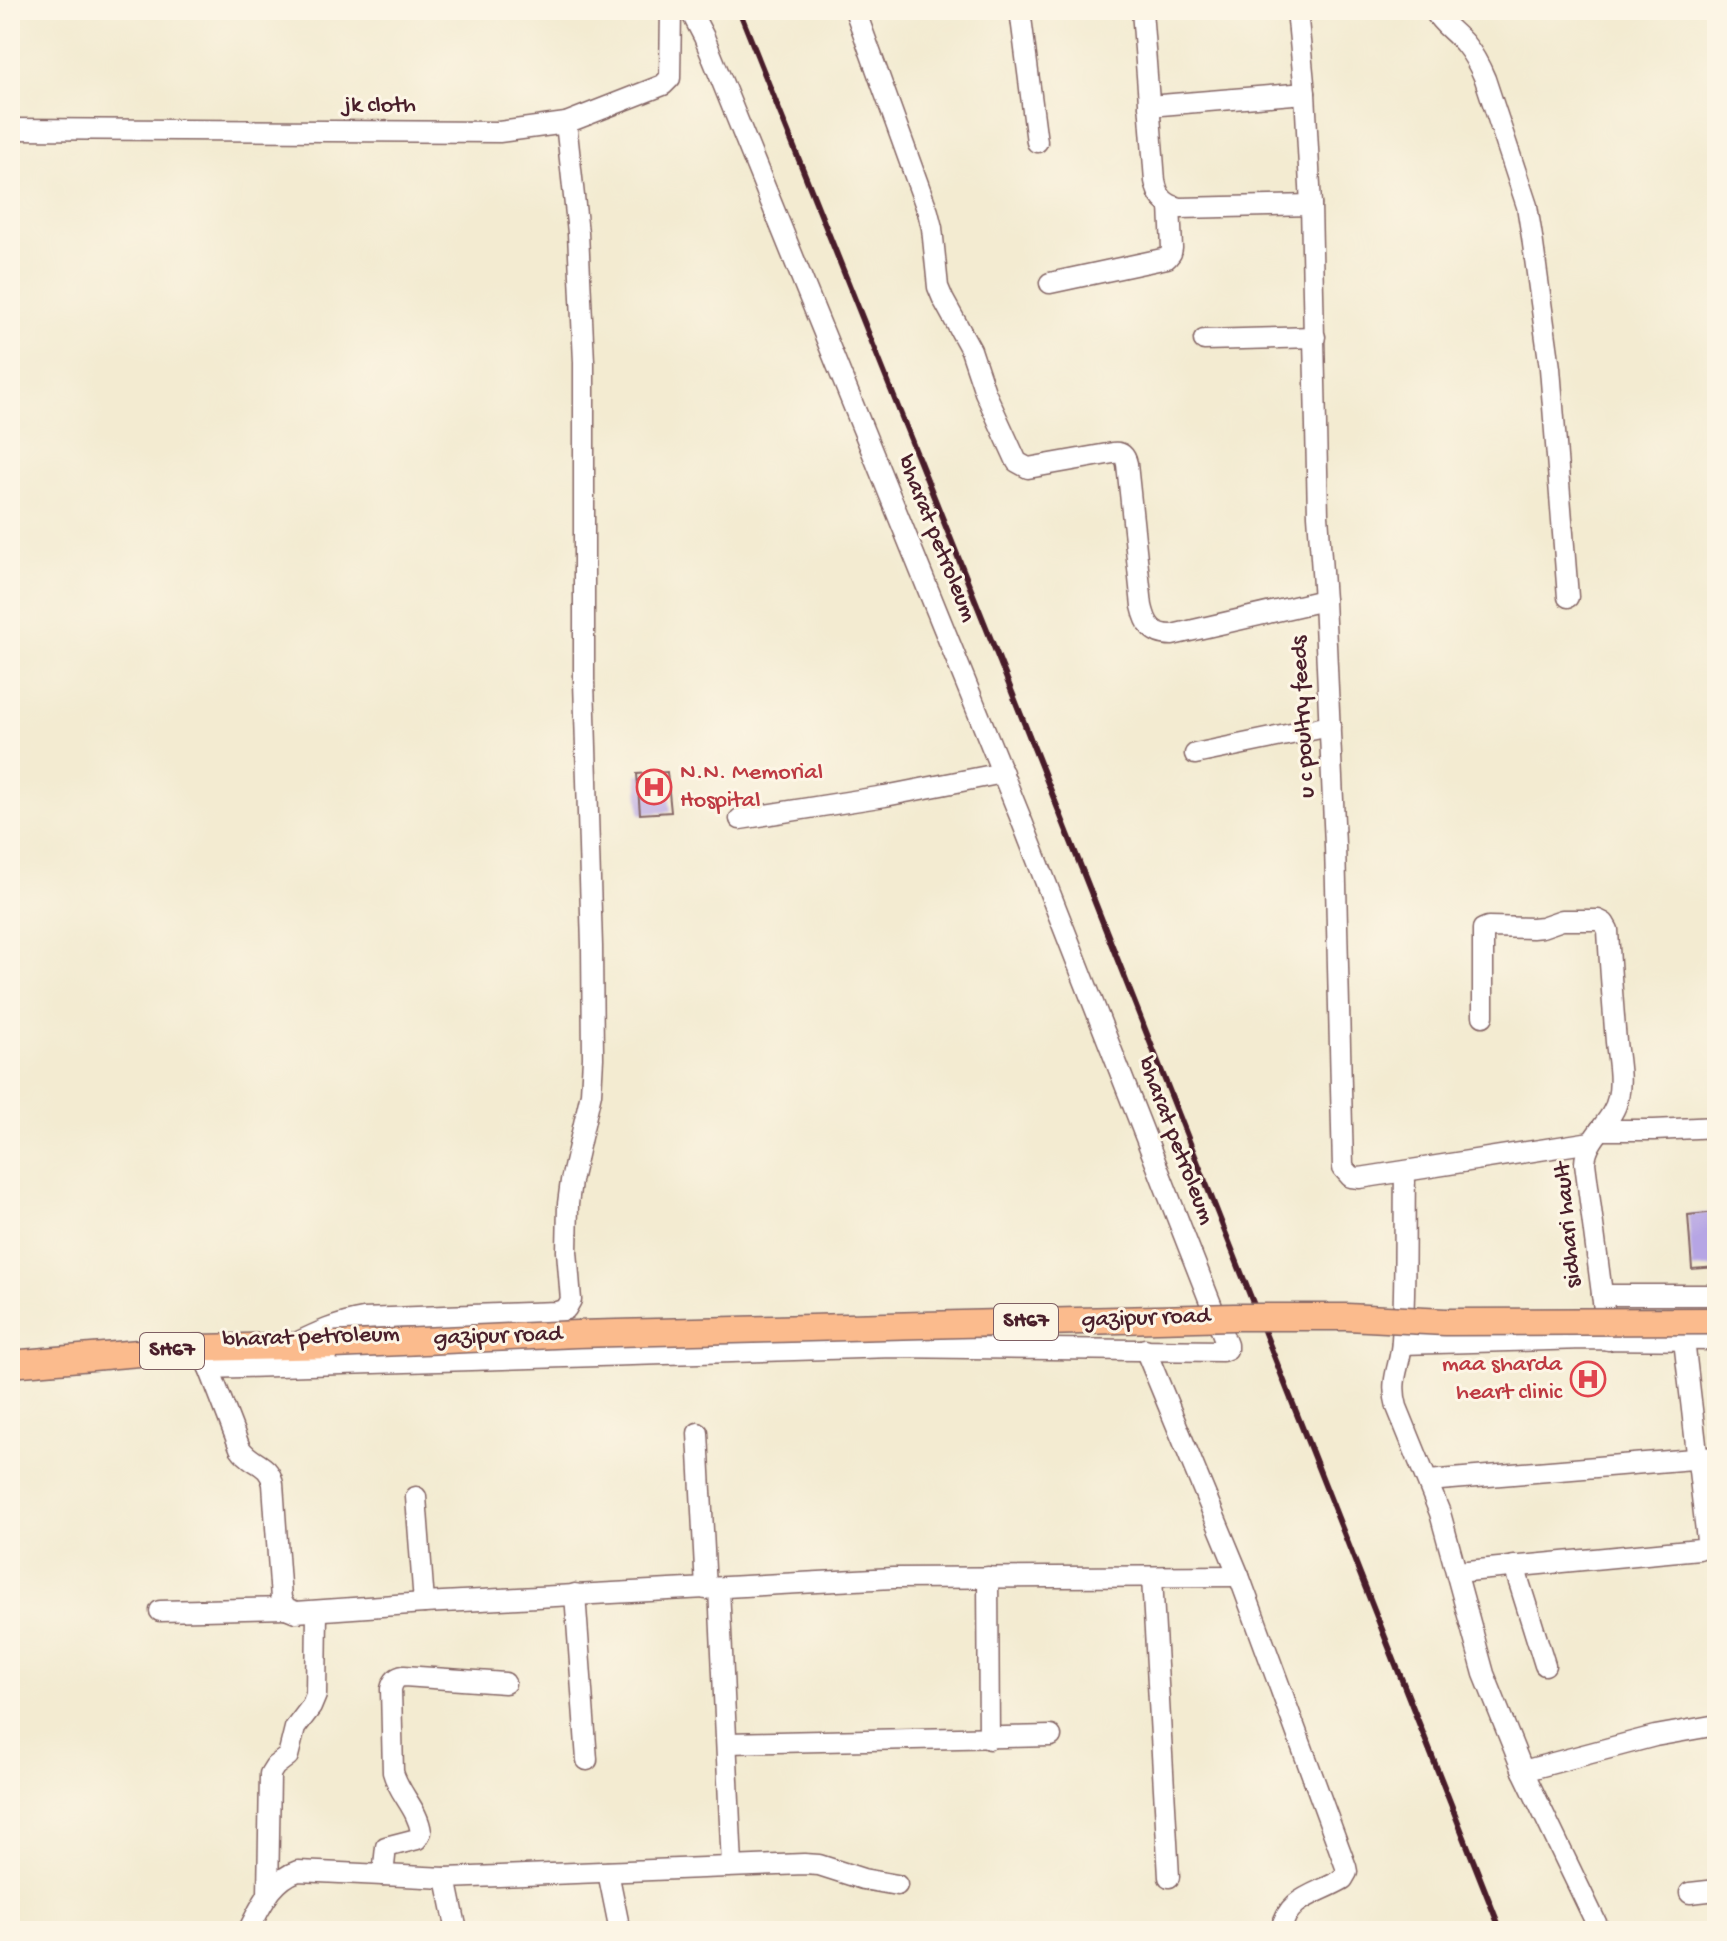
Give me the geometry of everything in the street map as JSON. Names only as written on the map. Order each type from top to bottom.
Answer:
[{"type":"main road","name":"gazipur road","points":[[294,1344],[1234,1317],[1347,1317],[1445,1322],[1717,1321]]},
{"type":"main road","name":"SH67","points":[[10,1364],[204,1358],[294,1344]]},
{"type":"street","name":"jk cloth","points":[[10,129],[499,132],[566,123],[663,85],[670,78],[671,10]]},
{"type":"street","name":"bharat petroleum","points":[[204,1358],[893,1347],[1222,1351],[1227,1347],[1003,773],[704,37],[690,10]]},
{"type":"street","points":[[855,10],[928,212],[938,287],[974,356],[985,392],[1017,462],[1028,468],[1118,452],[1125,456],[1142,606],[1145,619],[1155,632],[1172,635],[1324,600]]},
{"type":"street","points":[[1020,10],[1037,142]]},
{"type":"street","points":[[1142,10],[1155,181],[1160,198],[1170,206],[1180,208],[1311,205]]},
{"type":"street","name":"u c poultry feeds","points":[[1297,10],[1311,205],[1318,515],[1335,845],[1343,1168],[1351,1177],[1360,1178],[1596,1136],[1717,1127]]},
{"type":"street","points":[[1434,10],[1477,61],[1527,206],[1550,368],[1568,597]]},
{"type":"street","points":[[1149,106],[1305,93]]},
{"type":"street","points":[[294,1344],[348,1321],[557,1312],[566,1309],[571,1300],[567,1251],[568,1204],[591,1093],[593,1058],[584,681],[584,362],[578,233],[566,123]]},
{"type":"street","points":[[1050,283],[1167,258],[1172,248],[1170,206]]},
{"type":"street","points":[[1204,340],[1315,337]]},
{"type":"street","points":[[1195,754],[1330,726]]},
{"type":"street","points":[[740,819],[1003,773]]},
{"type":"street","name":"sidhari hault","points":[[1483,1016],[1483,929],[1542,927],[1562,920],[1598,920],[1604,923],[1608,930],[1619,1087],[1615,1107],[1585,1155],[1585,1163],[1608,1340]]},
{"type":"street","points":[[1405,1172],[1402,1344],[1393,1394],[1440,1513],[1484,1674],[1523,1771],[1600,1931]]},
{"type":"street","points":[[1602,1295],[1717,1295]]},
{"type":"street","points":[[1457,1572],[1711,1546],[1707,1540],[1708,1458],[1684,1340]]},
{"type":"street","points":[[1402,1344],[1717,1340]]},
{"type":"street","points":[[1145,1349],[1239,1576],[1346,1867],[1343,1879],[1292,1906],[1283,1919],[1281,1931]]},
{"type":"street","points":[[204,1358],[240,1448],[246,1457],[268,1470],[272,1477],[280,1594],[286,1608]]},
{"type":"street","points":[[698,1433],[727,1743],[732,1866]]},
{"type":"street","points":[[1428,1481],[1708,1458]]},
{"type":"street","points":[[416,1497],[424,1603]]},
{"type":"street","points":[[1514,1566],[1545,1665]]},
{"type":"street","points":[[160,1611],[286,1608],[296,1612],[893,1578],[1239,1576]]},
{"type":"street","points":[[988,1577],[989,1739]]},
{"type":"street","points":[[1152,1578],[1169,1877]]},
{"type":"street","points":[[575,1594],[587,1760]]},
{"type":"street","points":[[268,1895],[270,1774],[288,1756],[295,1728],[314,1702],[317,1688],[317,1611]]},
{"type":"street","points":[[383,1875],[386,1847],[417,1839],[421,1832],[417,1817],[393,1772],[392,1683],[404,1676],[505,1683]]},
{"type":"street","points":[[1523,1771],[1655,1736],[1717,1725]]},
{"type":"street","points":[[727,1743],[1051,1736]]},
{"type":"street","points":[[248,1931],[277,1882],[298,1871],[446,1878],[819,1865],[863,1879],[897,1885]]},
{"type":"street","points":[[608,1872],[620,1931]]},
{"type":"street","points":[[446,1878],[457,1931]]},
{"type":"street","points":[[1690,1893],[1717,1890]]},
{"type":"building","points":[[667,772],[671,812],[640,814],[637,774]]},
{"type":"building","points":[[1717,1212],[1717,1267],[1692,1269],[1688,1215]]},
{"type":"railway","points":[[739,10],[1501,1931]]},
{"type":"place","name":"N.N. Memorial Hospital","points":[[654,787]]},
{"type":"place","name":"maa sharda heart clinic","points":[[1588,1379]]}]
